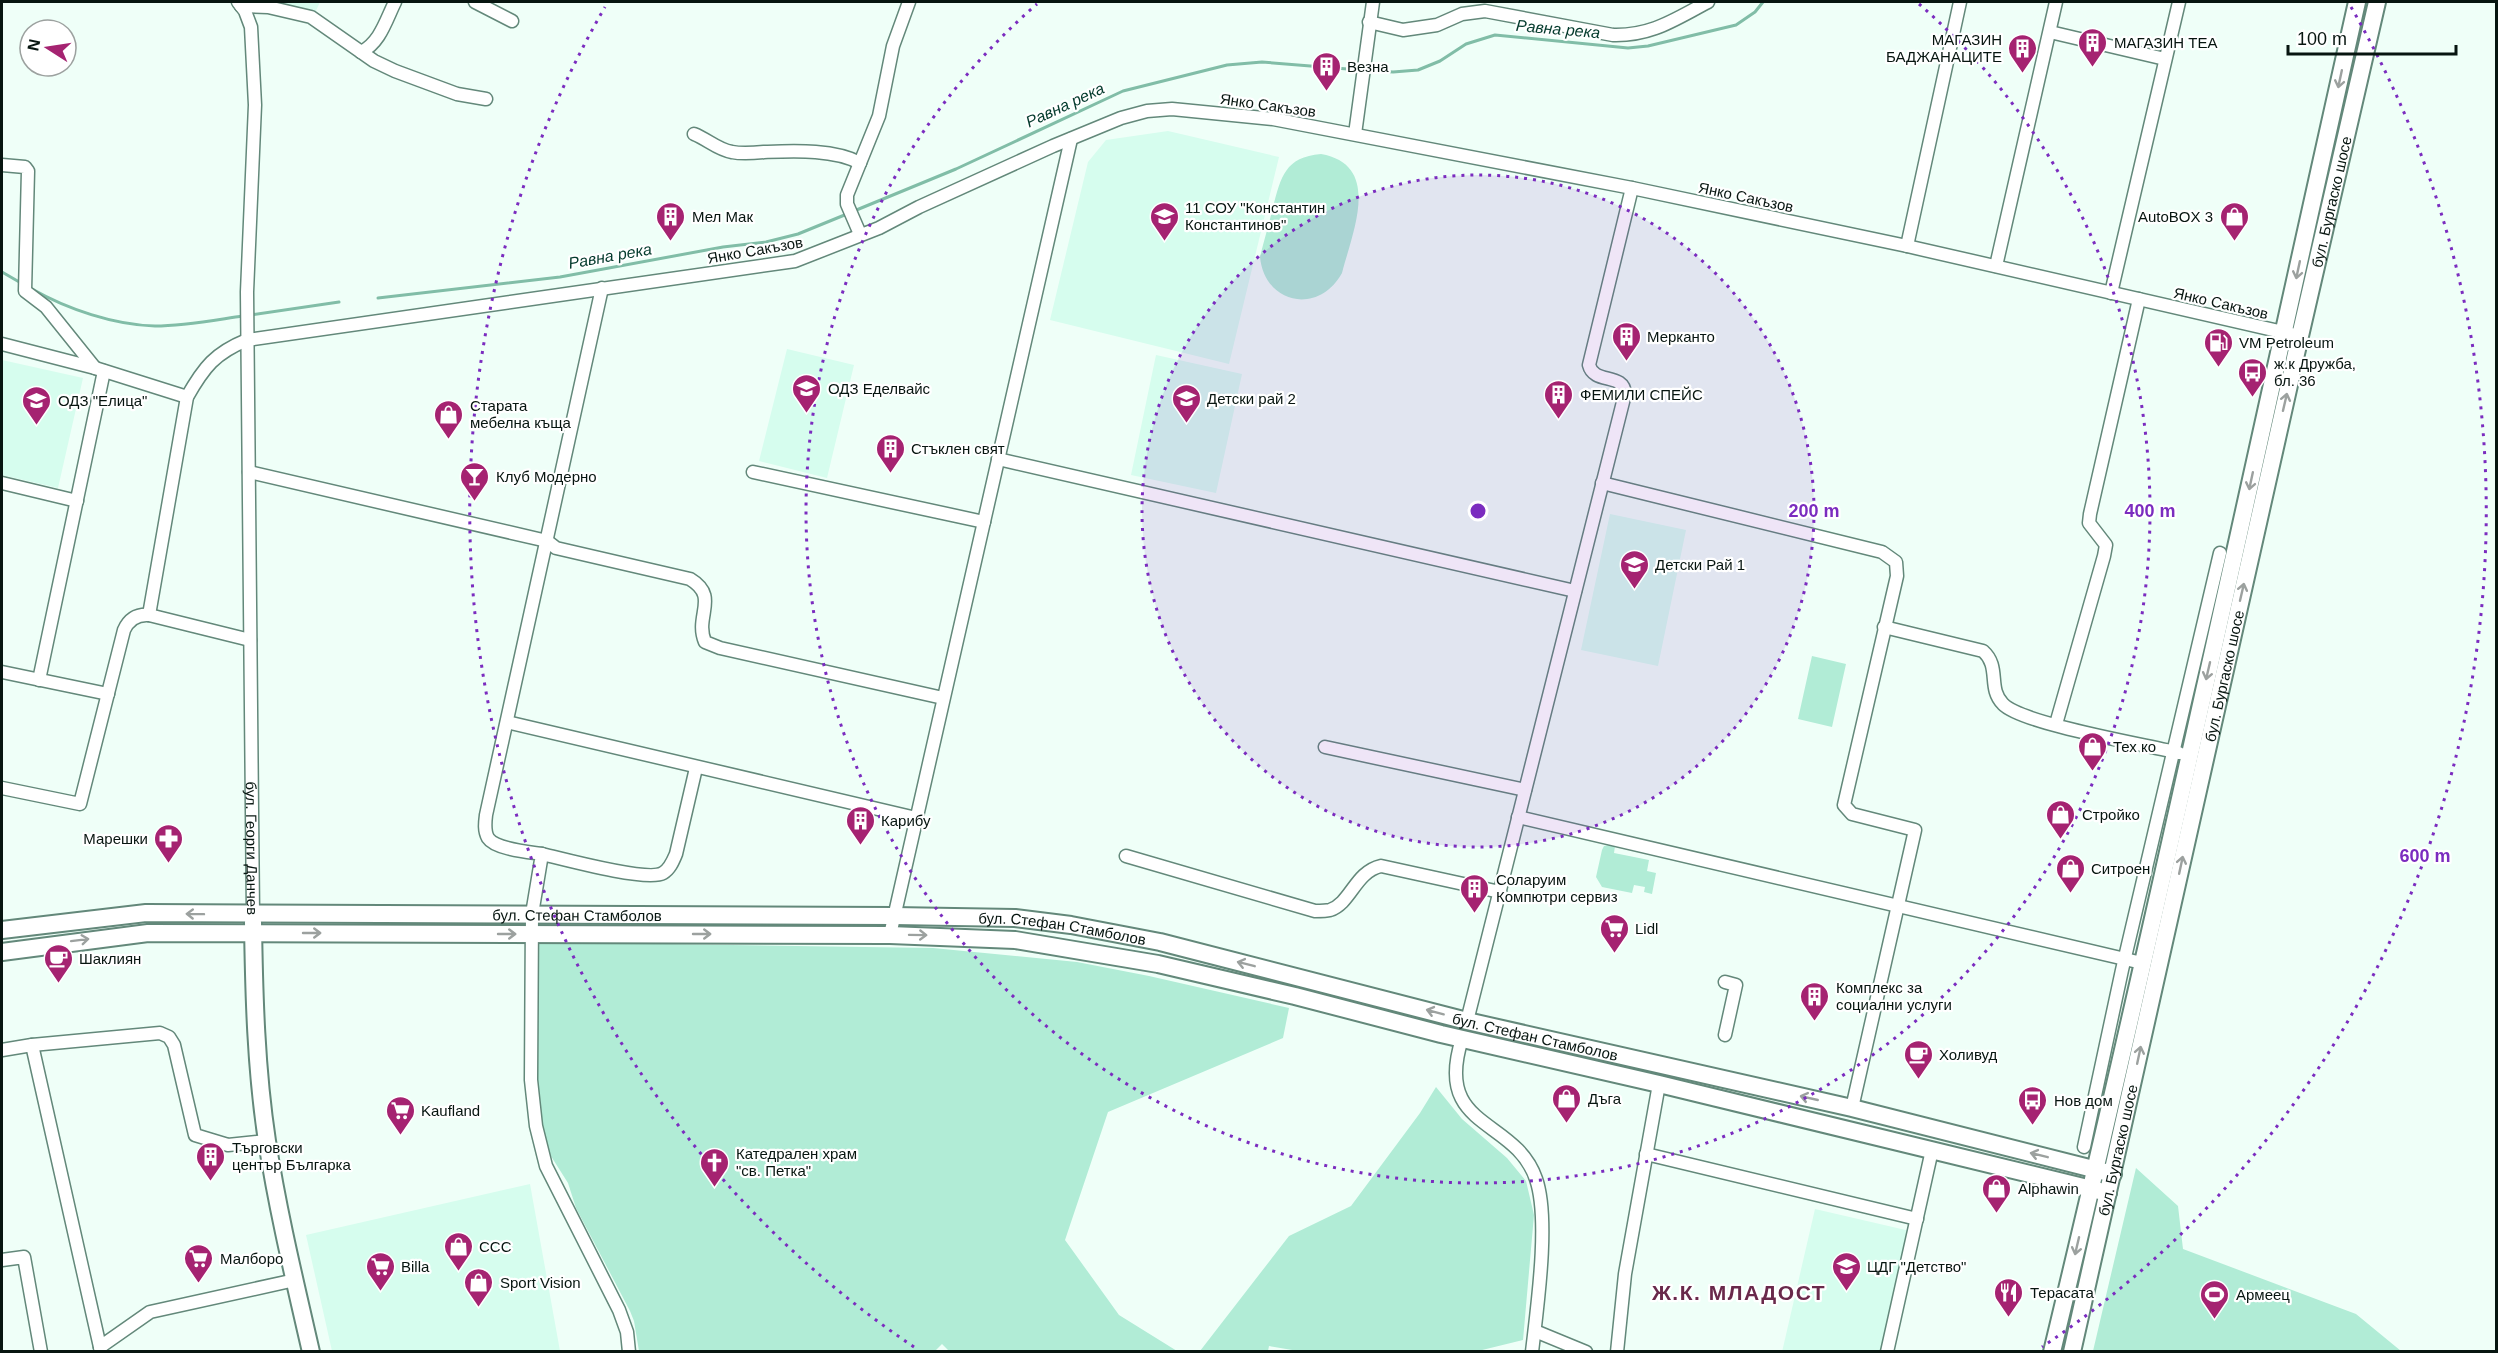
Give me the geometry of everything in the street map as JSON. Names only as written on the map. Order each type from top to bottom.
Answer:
[{"type":"main road","name":"бул. Бургаско шосе","points":[[2072,1352],[2113,1174],[2292,334],[2357,2]]},
{"type":"main road","name":"бул. Бургаско шосе","points":[[2052,1352],[2096,1170],[2142,963],[2181,753],[2378,2]]},
{"type":"main road","name":"бул. Стефан Стамболов","points":[[2,930],[146,914],[894,916],[1015,918],[1071,924],[1160,942],[1467,1021],[1852,1108],[2113,1174]]},
{"type":"main road","name":"бул. Георги Данчев","points":[[253,915],[258,1057],[267,1141],[311,1352]]},
{"type":"main road","name":"бул. Стефан Стамболов","points":[[2,952],[148,933],[890,935],[1015,940],[1158,964],[2108,1193]]},
{"type":"main road","points":[[1462,1039],[1467,1021]]},
{"type":"street","points":[[361,52],[370,48],[377,39],[395,2]]},
{"type":"street","points":[[475,2],[512,21]]},
{"type":"street","points":[[858,229],[849,209],[847,195],[879,116],[893,46],[909,2]]},
{"type":"street","points":[[1356,134],[1373,2]]},
{"type":"street","points":[[1370,22],[1403,30],[1437,25],[1462,14],[1485,11],[1613,35],[1630,35],[1658,28],[1708,2]]},
{"type":"street","points":[[1907,246],[1960,2]]},
{"type":"street","points":[[1996,266],[2056,2]]},
{"type":"street","points":[[2111,293],[2179,2]]},
{"type":"street","points":[[240,4],[268,7],[311,17],[361,52],[395,71],[446,90],[486,99]]},
{"type":"street","name":"бул. Георги Данчев","points":[[240,4],[251,27],[255,105],[247,292],[253,915]]},
{"type":"street","points":[[2050,32],[2165,59]]},
{"type":"street","name":"Янко Сакъзов","points":[[148,615],[187,397],[202,371],[226,348],[247,340],[795,261],[835,247],[858,229],[879,228],[919,207],[1071,139],[1121,118],[1147,111],[1172,110],[1273,118],[1356,134],[1632,188],[1907,246],[2292,334]]},
{"type":"street","points":[[694,134],[725,151],[734,153],[779,152],[832,155],[850,158],[860,163]]},
{"type":"street","points":[[890,935],[1071,139]]},
{"type":"street","points":[[2,165],[25,167],[28,171],[28,265],[25,291],[46,307],[99,370]]},
{"type":"street","points":[[1467,1021],[1625,391],[1620,382],[1593,374],[1589,365],[1632,188]]},
{"type":"street","points":[[602,288],[486,815],[485,829],[489,839],[496,845],[644,876],[663,873],[670,866],[676,854],[696,768]]},
{"type":"street","points":[[2056,724],[2106,546],[2090,523],[2090,514],[2139,299]]},
{"type":"street","points":[[2,344],[187,397]]},
{"type":"street","points":[[39,680],[76,501],[99,370]]},
{"type":"street","points":[[998,459],[1575,591]]},
{"type":"street","points":[[249,472],[547,542],[556,548],[690,579],[704,590],[706,598],[701,631],[705,642],[944,698]]},
{"type":"street","points":[[753,472],[984,522]]},
{"type":"street","points":[[2,483],[76,501]]},
{"type":"street","points":[[1602,483],[1887,554],[1896,562],[1898,571],[1844,801],[1846,809],[1852,814],[1916,830],[1852,1108]]},
{"type":"street","points":[[2084,1147],[2125,960],[2181,753],[2220,553]]},
{"type":"street","points":[[2,788],[80,804],[127,624],[137,616],[148,615],[250,640]]},
{"type":"street","points":[[1884,627],[1983,651],[1992,659],[1998,698],[2005,707],[2056,724],[2181,753]]},
{"type":"street","points":[[2,672],[108,694]]},
{"type":"street","points":[[507,722],[916,818]]},
{"type":"street","points":[[1325,747],[1525,790]]},
{"type":"street","points":[[1518,817],[2142,963]]},
{"type":"street","points":[[542,855],[532,914],[531,1095],[542,1156],[565,1207],[619,1310],[627,1332],[629,1352]]},
{"type":"street","points":[[1126,856],[1315,911],[1331,910],[1341,903],[1369,869],[1381,866],[1500,892]]},
{"type":"street","points":[[1725,982],[1736,985],[1725,1035]]},
{"type":"street","points":[[2,1050],[32,1045],[160,1034],[169,1037],[174,1045],[195,1135],[228,1145],[267,1141]]},
{"type":"street","points":[[1462,1039],[1456,1057],[1454,1074],[1458,1094],[1470,1112],[1530,1162],[1537,1180],[1541,1200],[1542,1236],[1532,1352]]},
{"type":"street","points":[[32,1045],[101,1349],[150,1312],[295,1280]]},
{"type":"street","points":[[1617,1352],[1625,1274],[1659,1084]]},
{"type":"street","points":[[1887,1352],[1932,1150]]},
{"type":"street","points":[[1646,1154],[1917,1219]]},
{"type":"street","points":[[2,1260],[24,1257],[41,1352]]},
{"type":"street","points":[[1534,1331],[1586,1352]]},
{"type":"shaded area","points":[[266,2],[320,2],[315,13]]},
{"type":"shaded area","name":"11 СОУ \"Константин Константинов\"","points":[[1168,131],[1279,157],[1229,364],[1050,320],[1088,162],[1106,140]]},
{"type":"shaded area","points":[[1321,154],[1340,161],[1352,172],[1358,186],[1356,221],[1342,273],[1332,286],[1320,295],[1307,299],[1294,299],[1282,294],[1272,286],[1264,273],[1260,257],[1279,186],[1286,170],[1299,159]]},
{"type":"shaded area","name":"ОДЗ Еделвайс","points":[[787,349],[854,365],[827,478],[759,461]]},
{"type":"shaded area","name":"Детски рай 2","points":[[1156,355],[1242,374],[1216,493],[1131,475]]},
{"type":"shaded area","name":"ОДЗ \"Елица\"","points":[[2,360],[83,378],[58,488],[2,475]]},
{"type":"shaded area","name":"Детски Рай 1","points":[[1610,514],[1686,530],[1658,666],[1581,650]]},
{"type":"shaded area","points":[[1812,656],[1846,664],[1832,727],[1798,719]]},
{"type":"shaded area","points":[[1604,846],[1615,846],[1614,853],[1649,860],[1647,871],[1656,873],[1652,894],[1644,892],[1645,887],[1634,885],[1632,893],[1602,887],[1596,877],[1602,850]]},
{"type":"shaded area","points":[[537,942],[933,948],[1077,962],[1289,1008],[1283,1038],[1108,1112],[1065,1240],[1119,1315],[1177,1351],[950,1352],[942,1344],[934,1352],[639,1351],[630,1311],[576,1208],[568,1183],[549,1153],[542,1124],[538,1088]]},
{"type":"shaded area","points":[[1436,1087],[1462,1119],[1507,1158],[1526,1181],[1534,1215],[1523,1340],[1474,1352],[1304,1352],[1269,1346],[1268,1351],[1200,1351],[1289,1236],[1351,1206],[1420,1113]]},
{"type":"shaded area","points":[[2136,1168],[2178,1206],[2183,1249],[2356,1314],[2401,1351],[2093,1351]]},
{"type":"shaded area","points":[[530,1184],[560,1351],[332,1351],[306,1235]]},
{"type":"shaded area","name":"ЦДГ \"Детство\"","points":[[1815,1209],[1910,1231],[1882,1351],[1782,1352]]},
{"type":"waterway","name":"Равна река","points":[[1367,70],[1393,72],[1418,70],[1440,61],[1466,44],[1495,35],[1628,48],[1648,46],[1736,25],[1755,12],[1763,2]]},
{"type":"waterway","name":"Равна река","points":[[854,211],[956,169],[1123,91],[1227,65],[1262,62],[1360,70]]},
{"type":"waterway","name":"Равна река","points":[[378,298],[560,277],[723,247],[766,242],[798,234],[847,214]]},
{"type":"waterway","name":"Равна река","points":[[2,272],[21,283]]},
{"type":"waterway","name":"Равна река","points":[[32,289],[91,315],[123,323],[155,326],[177,325],[243,316]]},
{"type":"waterway","name":"Равна река","points":[[250,315],[339,302]]},
{"type":"place","name":"МАГАЗИН ТЕА","points":[[2093,68]]},
{"type":"place","name":"МАГАЗИН БАДЖАНАЦИТЕ","points":[[2023,74]]},
{"type":"place","name":"Везна","points":[[1326,92]]},
{"type":"place","name":"Мел Мак","points":[[671,242]]},
{"type":"place","name":"11 СОУ \"Константин Константинов\"","points":[[1164,242]]},
{"type":"place","name":"AutoBOX 3","points":[[2234,242]]},
{"type":"place","name":"Мерканто","points":[[1626,362]]},
{"type":"place","name":"VM Petroleum","points":[[2218,368]]},
{"type":"place","name":"ж.к Дружба, бл. 36","points":[[2253,398]]},
{"type":"place","name":"ОДЗ Еделвайс","points":[[807,414]]},
{"type":"place","name":"ФЕМИЛИ СПЕЙС","points":[[1559,420]]},
{"type":"place","name":"Детски рай 2","points":[[1186,424]]},
{"type":"place","name":"ОДЗ \"Елица\"","points":[[37,426]]},
{"type":"place","name":"Старата мебелна къща","points":[[449,440]]},
{"type":"place","name":"Стъклен свят","points":[[890,474]]},
{"type":"place","name":"Клуб Модерно","points":[[475,502]]},
{"type":"place","name":"Детски Рай 1","points":[[1634,590]]},
{"type":"place","name":"Тех ко","points":[[2092,772]]},
{"type":"place","name":"Стройко","points":[[2061,840]]},
{"type":"place","name":"Карибу","points":[[860,846]]},
{"type":"place","name":"Марешки","points":[[169,864]]},
{"type":"place","name":"Ситроен","points":[[2070,894]]},
{"type":"place","name":"Соларуим Компютри сервиз","points":[[1475,914]]},
{"type":"place","name":"Lidl","points":[[1614,954]]},
{"type":"place","name":"Шаклиян","points":[[58,984]]},
{"type":"place","name":"Комплекс за социални услуги","points":[[1815,1022]]},
{"type":"place","name":"Холивуд","points":[[1918,1080]]},
{"type":"place","name":"Дъга","points":[[1567,1124]]},
{"type":"place","name":"Нов дом","points":[[2033,1126]]},
{"type":"place","name":"Kaufland","points":[[400,1136]]},
{"type":"place","name":"Търговски център Българка","points":[[211,1182]]},
{"type":"place","name":"Катедрален храм \"св. Петка\"","points":[[715,1188]]},
{"type":"place","name":"Alphawin","points":[[1997,1214]]},
{"type":"place","name":"CCC","points":[[458,1272]]},
{"type":"place","name":"Малборо","points":[[199,1284]]},
{"type":"place","name":"Billa","points":[[380,1292]]},
{"type":"place","name":"ЦДГ \"Детство\"","points":[[1846,1292]]},
{"type":"place","name":"Sport Vision","points":[[479,1308]]},
{"type":"place","name":"Терасата","points":[[2009,1318]]},
{"type":"place","name":"Армеец","points":[[2215,1320]]},
{"type":"district","name":"Ж.К. МЛАДОСТ","points":[[1739,1292]]}]
